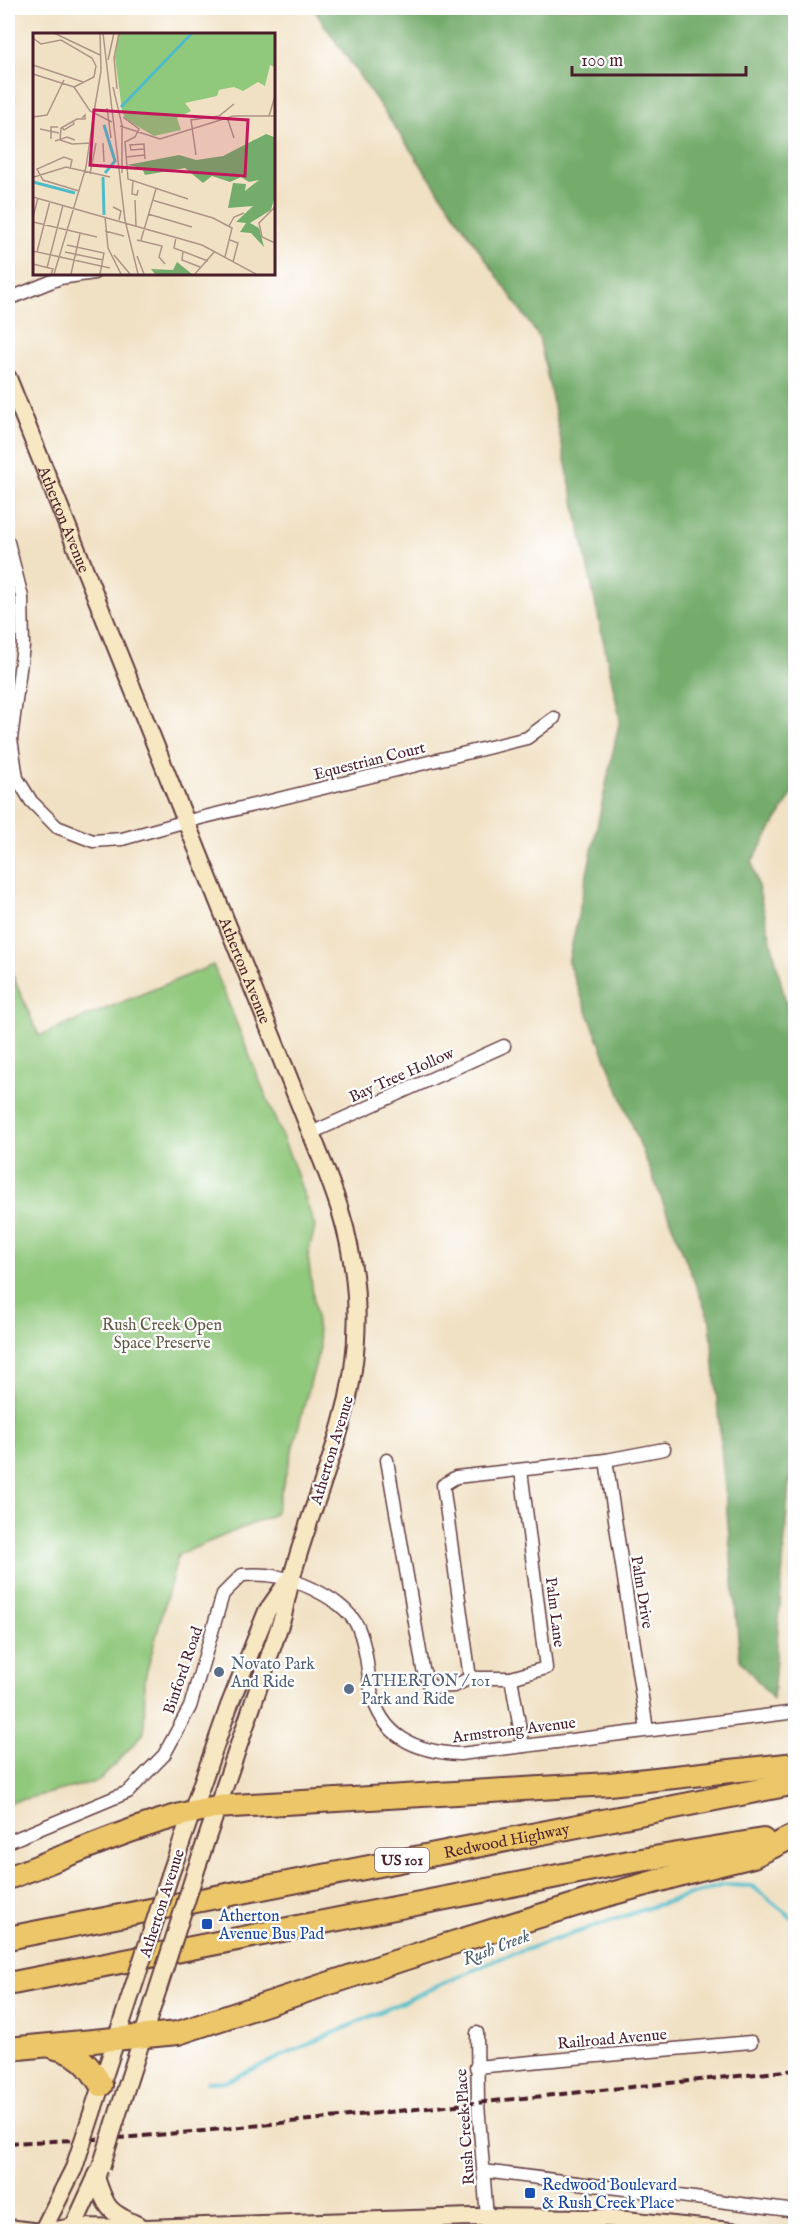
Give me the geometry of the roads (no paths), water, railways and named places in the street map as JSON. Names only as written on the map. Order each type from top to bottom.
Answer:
[{"type":"highway","points":[[8,1878],[112,1838],[192,1812],[216,1807],[609,1784],[795,1764]]},
{"type":"highway","name":"Redwood Highway","points":[[8,1938],[795,1783]]},
{"type":"highway","points":[[8,1984],[629,1862],[795,1835]]},
{"type":"highway","points":[[8,2049],[178,2033],[443,1946],[657,1881],[753,1856],[795,1835]]},
{"type":"highway","points":[[46,2046],[77,2055],[93,2071],[100,2085]]},
{"type":"main road","name":"Atherton Avenue","points":[[8,378],[340,1209],[353,1262],[357,1298],[357,1339],[352,1381],[341,1425],[290,1578],[283,1616],[216,1807],[99,2172],[72,2229]]},
{"type":"main road","name":"Atherton Avenue","points":[[42,2232],[74,2168],[170,1875],[229,1707],[267,1611],[290,1578]]},
{"type":"main road","points":[[99,2172],[106,2205],[118,2216],[146,2228]]},
{"type":"main road","points":[[8,2228],[42,2232],[72,2229],[146,2228],[487,2227],[607,2218],[740,2232]]},
{"type":"street","points":[[8,299],[60,278],[87,274]]},
{"type":"street","name":"Equestrian Court","points":[[8,542],[22,597],[22,636],[11,739],[15,769],[31,801],[57,827],[93,841],[122,839],[527,738],[554,718]]},
{"type":"street","name":"Bay Tree Hollow","points":[[311,1133],[504,1046]]},
{"type":"street","points":[[470,1678],[443,1485],[456,1477],[606,1460],[664,1449]]},
{"type":"street","name":"Palm Lane","points":[[387,1460],[423,1669],[430,1687],[454,1686],[470,1678],[511,1678],[546,1668],[521,1470]]},
{"type":"street","name":"Palm Drive","points":[[606,1460],[647,1730]]},
{"type":"street","name":"Binford Road","points":[[8,1842],[128,1792],[164,1755],[190,1707],[223,1594],[242,1575],[260,1574],[290,1578]]},
{"type":"street","name":"Armstrong Avenue","points":[[290,1578],[328,1597],[348,1613],[366,1649],[372,1692],[382,1719],[397,1735],[413,1746],[435,1753],[460,1754],[795,1712]]},
{"type":"street","points":[[511,1678],[524,1746]]},
{"type":"street","name":"Rush Creek Place","points":[[477,2034],[476,2067],[487,2227]]},
{"type":"street","name":"Railroad Avenue","points":[[476,2067],[751,2042]]},
{"type":"street","points":[[484,2170],[795,2211]]},
{"type":"waterway","name":"Rush Creek","points":[[207,2082],[227,2081],[498,1959],[723,1885],[752,1886],[796,1921]]},
{"type":"railway","points":[[8,2143],[119,2138],[203,2131],[796,2070]]},
{"type":"place","name":"Novato Park And Ride","points":[[219,1672]]},
{"type":"place","name":"ATHERTON / 101 Park and Ride","points":[[349,1689]]},
{"type":"place","name":"Atherton Avenue Bus Pad","points":[[207,1924]]},
{"type":"place","name":"Redwood Boulevard & Rush Creek Place","points":[[530,2193]]},
{"type":"park label","name":"Rush Creek Open Space Preserve","points":[[162,1333]]}]
